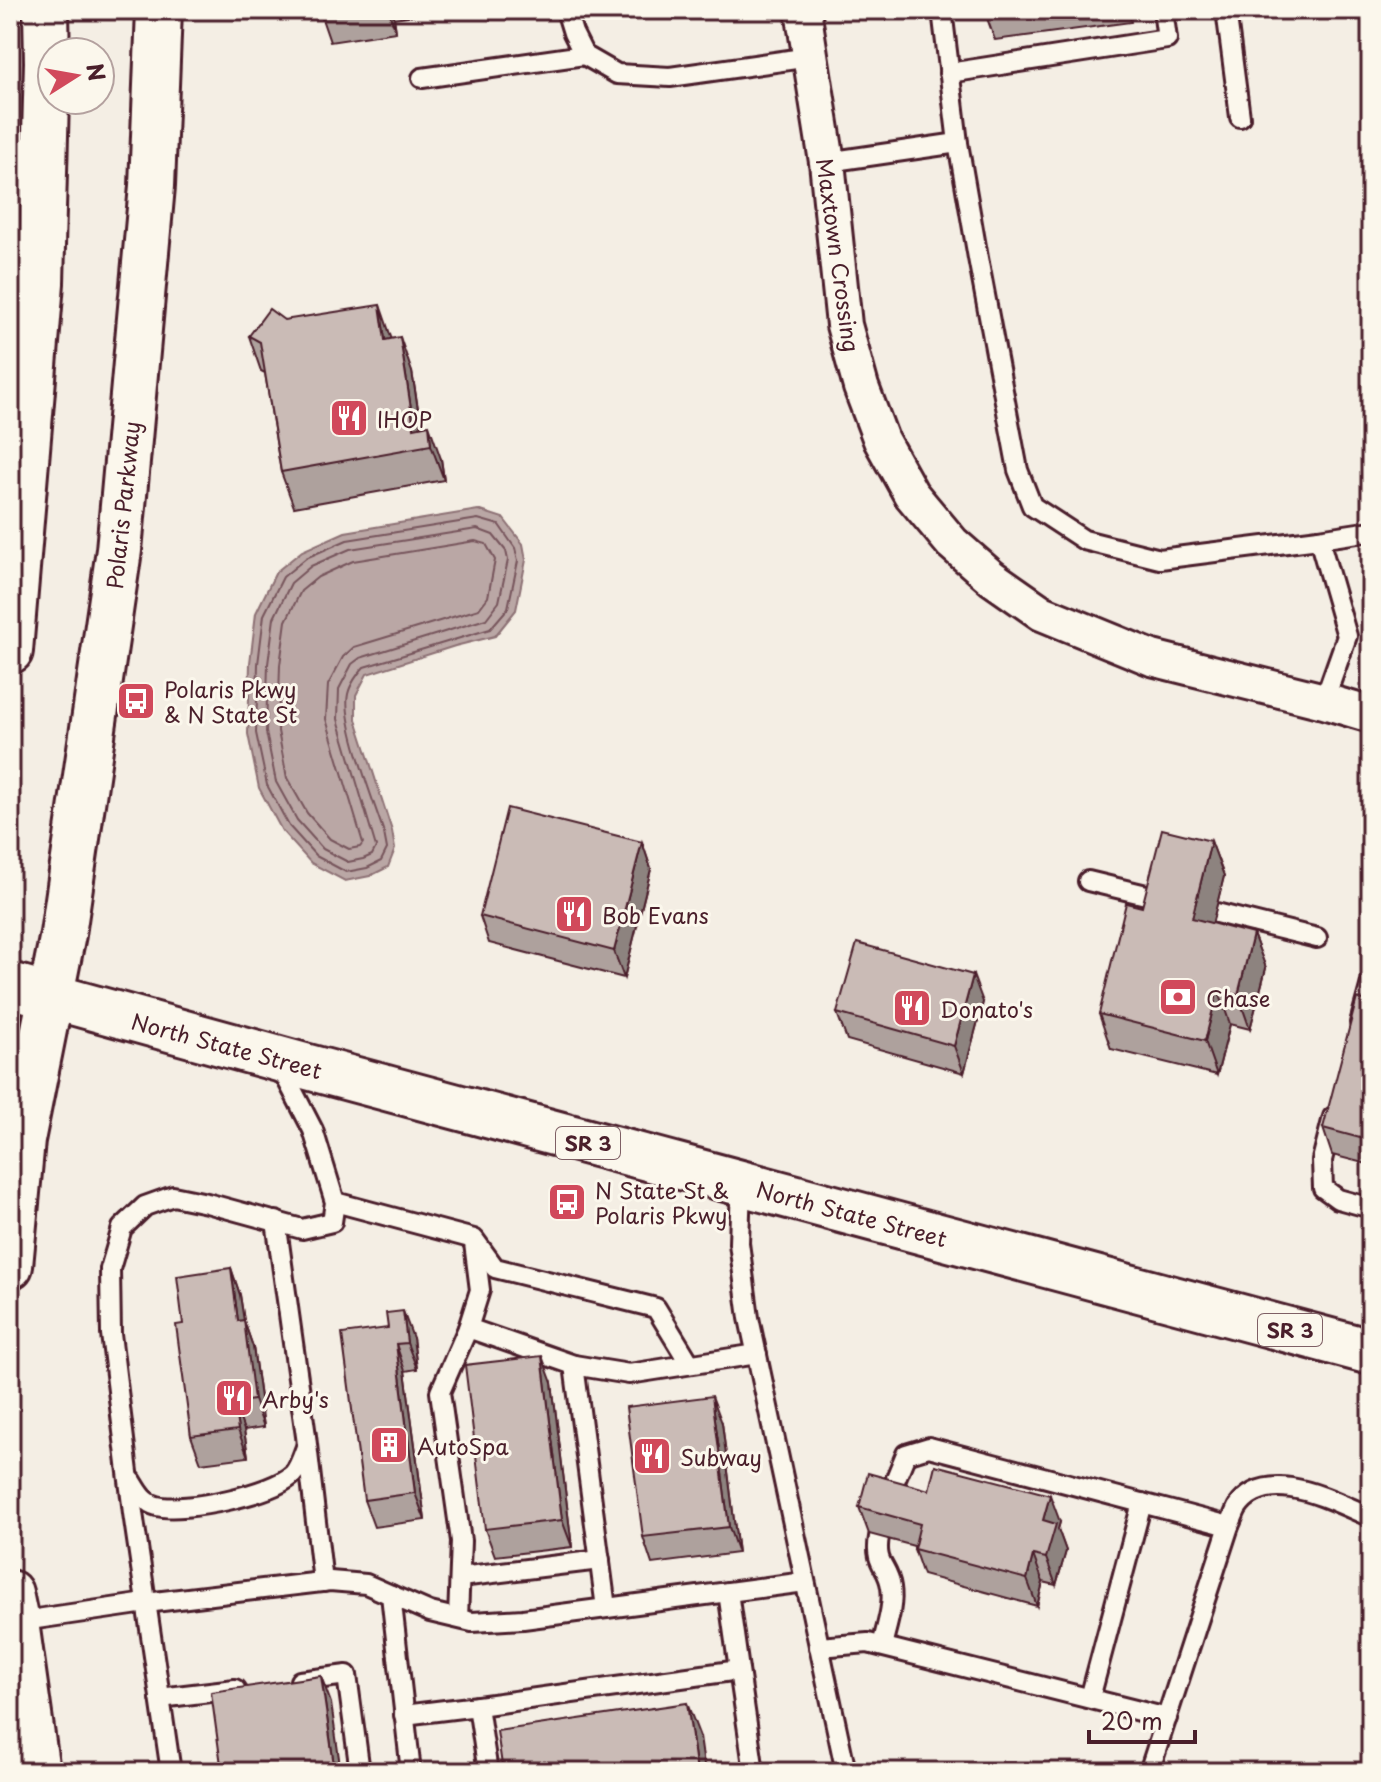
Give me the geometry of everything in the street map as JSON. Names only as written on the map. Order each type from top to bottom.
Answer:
[{"type":"main road","points":[[10,651],[41,283],[46,10]]},
{"type":"main road","name":"Polaris Parkway","points":[[10,1266],[22,1140],[30,991],[63,934],[119,550],[152,186],[159,10]]},
{"type":"main road","name":"North State Street","points":[[30,991],[1371,1352]]},
{"type":"main road","points":[[13,1607],[37,1772]]},
{"type":"street","name":"Maxtown Crossing","points":[[803,10],[827,162],[844,325],[861,387],[881,440],[911,494],[952,543],[992,578],[1042,613],[1152,658],[1371,715]]},
{"type":"lane","points":[[566,10],[584,55],[617,74],[670,77],[810,57]]},
{"type":"lane","points":[[942,10],[958,143],[1018,470],[1032,506],[1084,540],[1160,559],[1371,531]]},
{"type":"lane","points":[[949,73],[1167,39],[1163,10]]},
{"type":"lane","points":[[1226,10],[1240,117]]},
{"type":"lane","points":[[422,78],[584,55]]},
{"type":"lane","points":[[827,162],[958,143]]},
{"type":"lane","points":[[1319,539],[1347,636],[1324,701]]},
{"type":"lane","points":[[1088,881],[1317,938]]},
{"type":"lane","points":[[1354,1042],[1371,983]]},
{"type":"lane","points":[[171,1772],[111,1334],[110,1269],[122,1228],[145,1206],[173,1196],[302,1229],[332,1222],[335,1202],[313,1130],[276,1059]]},
{"type":"lane","points":[[1338,1102],[1322,1160],[1323,1188],[1338,1199],[1371,1208]]},
{"type":"lane","points":[[741,1184],[739,1243],[749,1318],[846,1772]]},
{"type":"lane","points":[[335,1202],[474,1239],[495,1268],[656,1308],[690,1364]]},
{"type":"lane","points":[[276,1221],[323,1582]]},
{"type":"lane","points":[[458,1618],[461,1541],[440,1392],[468,1328],[480,1290],[474,1239]]},
{"type":"lane","points":[[468,1328],[574,1365],[629,1374],[757,1354]]},
{"type":"lane","points":[[574,1365],[606,1608]]},
{"type":"lane","points":[[129,1475],[142,1498],[156,1506],[191,1507],[267,1490],[293,1474],[307,1445]]},
{"type":"lane","points":[[889,1503],[906,1454],[929,1447],[1229,1526]]},
{"type":"lane","points":[[1149,1772],[1229,1526],[1239,1506],[1259,1490],[1284,1485],[1371,1517]]},
{"type":"lane","points":[[1090,1698],[1142,1503]]},
{"type":"lane","points":[[879,1537],[876,1553],[891,1586],[882,1646]]},
{"type":"lane","points":[[460,1577],[600,1560]]},
{"type":"lane","points":[[13,1607],[146,1603],[323,1582],[366,1584],[430,1612],[472,1622],[523,1619],[805,1582]]},
{"type":"lane","points":[[728,1592],[754,1772]]},
{"type":"lane","points":[[391,1595],[411,1772]]},
{"type":"lane","points":[[819,1647],[868,1643],[1167,1718]]},
{"type":"lane","points":[[404,1715],[739,1670]]},
{"type":"lane","points":[[284,1683],[347,1675],[360,1772]]},
{"type":"lane","points":[[160,1698],[253,1687]]},
{"type":"lane","points":[[478,1706],[488,1772]]},
{"type":"water","points":[[478,510],[503,518],[523,544],[526,560],[516,610],[495,636],[367,674],[356,695],[356,719],[395,849],[388,867],[370,876],[345,881],[311,863],[282,831],[259,788],[248,734],[250,663],[256,613],[276,572],[302,551],[345,532]]},
{"type":"building","points":[[319,10],[355,10],[320,15]]},
{"type":"building","name":"IHOP","points":[[380,305],[385,340],[400,337],[414,428],[429,425],[431,445],[281,472],[260,342],[249,336],[269,309],[284,320]]},
{"type":"building","points":[[507,808],[642,842],[614,951],[480,916]]},
{"type":"building","points":[[1162,829],[1211,841],[1192,918],[1253,934],[1238,995],[1218,989],[1205,1041],[1099,1014],[1126,903],[1142,907]]},
{"type":"building","points":[[857,943],[973,975],[954,1046],[837,1013]]},
{"type":"building","points":[[1357,998],[1371,1002],[1371,1141],[1323,1128]]},
{"type":"building","points":[[231,1268],[238,1321],[244,1320],[254,1400],[234,1403],[238,1430],[191,1436],[176,1325],[183,1324],[177,1276]]},
{"type":"building","name":"AutoSpa","points":[[403,1311],[407,1343],[396,1344],[415,1493],[364,1500],[342,1334],[388,1328],[386,1313]]},
{"type":"building","points":[[542,1356],[562,1520],[485,1529],[465,1365]]},
{"type":"building","points":[[712,1396],[729,1527],[643,1537],[626,1407]]},
{"type":"building","points":[[935,1465],[1050,1495],[1043,1520],[1056,1524],[1046,1558],[1033,1555],[1027,1579],[914,1549],[920,1524],[859,1507],[868,1473],[929,1490]]},
{"type":"building","points":[[321,1676],[335,1772],[222,1772],[211,1692]]},
{"type":"building","points":[[687,1703],[697,1772],[503,1772],[497,1731]]},
{"type":"place","name":"IHOP","points":[[349,418]]},
{"type":"place","name":"Polaris Pkwy & N State St","points":[[136,701]]},
{"type":"place","name":"Bob Evans","points":[[574,914]]},
{"type":"place","name":"Chase","points":[[1178,997]]},
{"type":"place","name":"Donato's","points":[[912,1008]]},
{"type":"place","name":"N State St & Polaris Pkwy","points":[[567,1202]]},
{"type":"place","name":"Arby's","points":[[234,1398]]},
{"type":"place","name":"AutoSpa","points":[[389,1445]]},
{"type":"place","name":"Subway","points":[[652,1456]]}]
